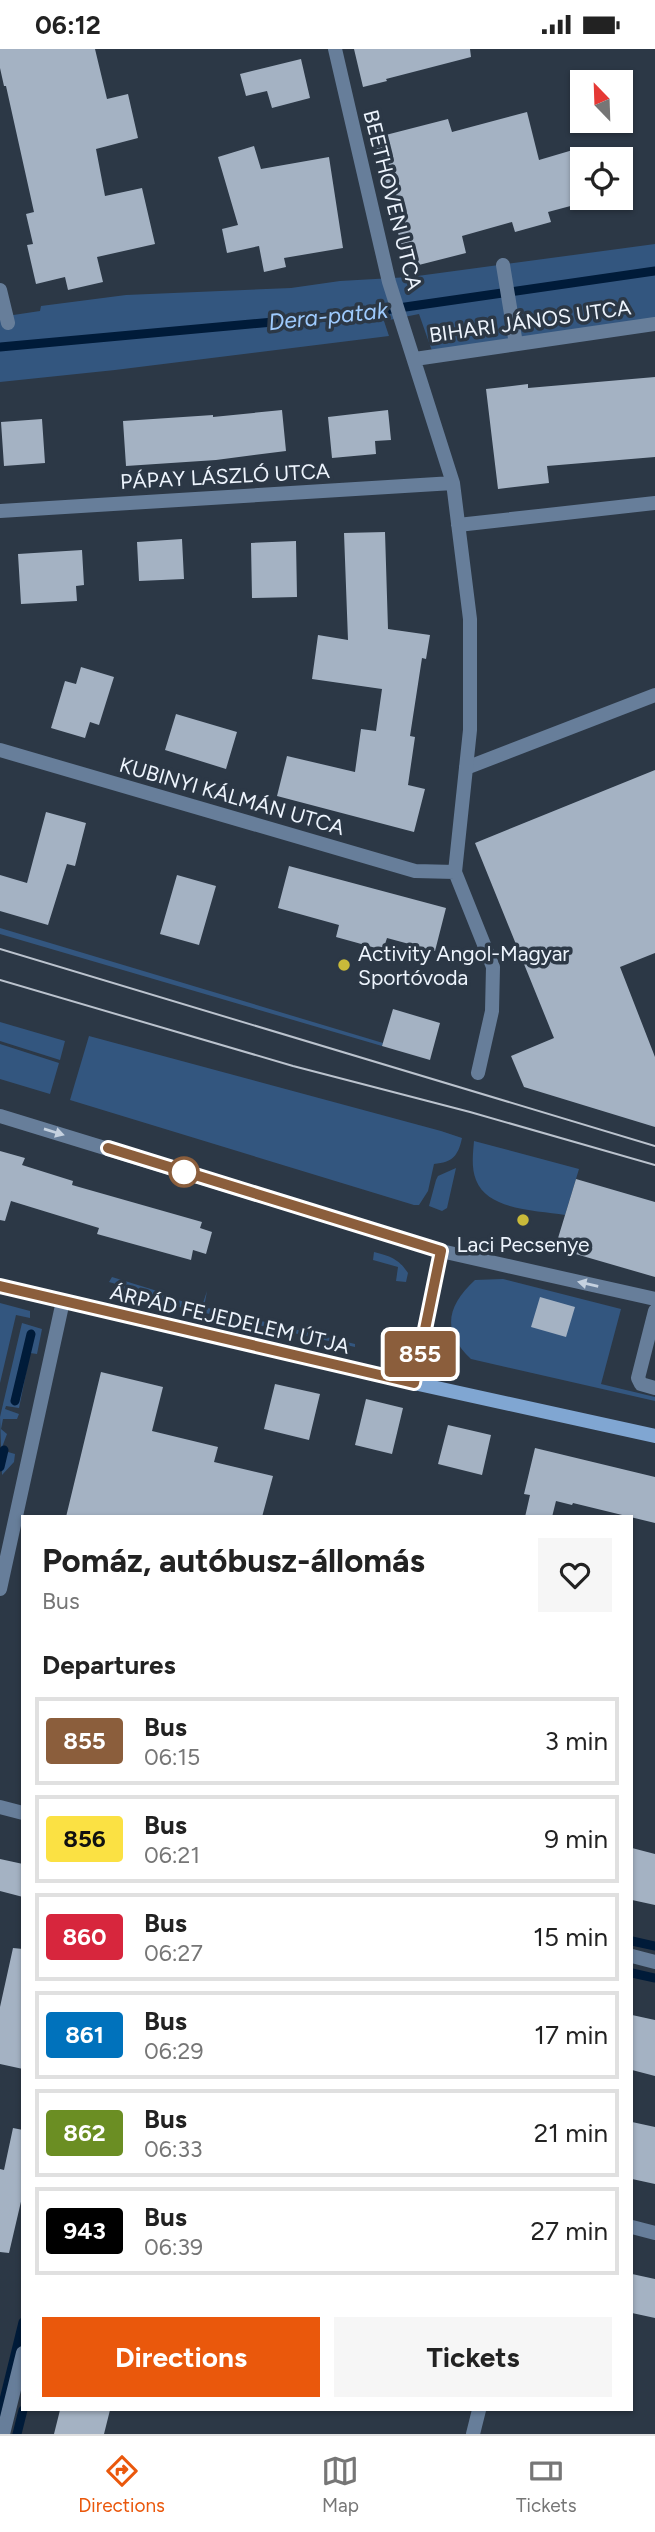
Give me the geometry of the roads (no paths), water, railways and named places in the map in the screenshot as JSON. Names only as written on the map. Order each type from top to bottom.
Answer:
[{"type":"main road","name":"ÁRPÁD FEJEDELEM ÚTJA","points":[[0,1286],[414,1383],[655,1436]]},
{"type":"street","name":"BEETHOVEN UTCA","points":[[335,49],[393,294],[415,359]]},
{"type":"street","points":[[503,265],[516,344]]},
{"type":"street","points":[[0,290],[8,323]]},
{"type":"street","name":"BIHARI JÁNOS UTCA","points":[[478,1073],[492,1011],[493,967],[455,872],[470,730],[470,619],[453,483],[415,359],[655,324]]},
{"type":"street","name":"PÁPAY LÁSZLÓ UTCA","points":[[0,511],[453,483]]},
{"type":"street","points":[[458,525],[655,503]]},
{"type":"street","points":[[466,768],[655,695]]},
{"type":"street","name":"KUBINYI KÁLMÁN UTCA","points":[[0,750],[415,871],[455,872]]},
{"type":"street","points":[[0,1116],[441,1251],[655,1299]]},
{"type":"street","points":[[414,1383],[441,1251]]},
{"type":"street","points":[[0,1589],[64,1301]]},
{"type":"street","points":[[655,1311],[638,1378],[641,1384],[655,1388]]},
{"type":"street","points":[[0,1807],[21,1812]]},
{"type":"street","points":[[633,1956],[655,1962]]},
{"type":"street","points":[[633,2227],[655,2233]]},
{"type":"street","points":[[3,2434],[21,2361]]},
{"type":"street","points":[[473,2434],[479,2411]]},
{"type":"waterway","name":"Dera-patak","points":[[0,347],[350,315],[655,271]]},
{"type":"waterway","points":[[15,1401],[31,1334]]},
{"type":"waterway","points":[[0,1467],[4,1450]]},
{"type":"waterway","points":[[633,1941],[655,1946]]},
{"type":"waterway","points":[[633,1973],[655,1978]]},
{"type":"waterway","points":[[0,2416],[21,2330]]},
{"type":"waterway","points":[[17,2434],[23,2411]]},
{"type":"tram line","points":[[0,949],[655,1146]]},
{"type":"tram line","points":[[0,980],[293,1066],[470,1112],[655,1165]]},
{"type":"place","name":"Activity Angol-Magyar Sportóvoda","points":[[344,965]]},
{"type":"place","name":"Laci Pecsenye","points":[[523,1220]]}]
